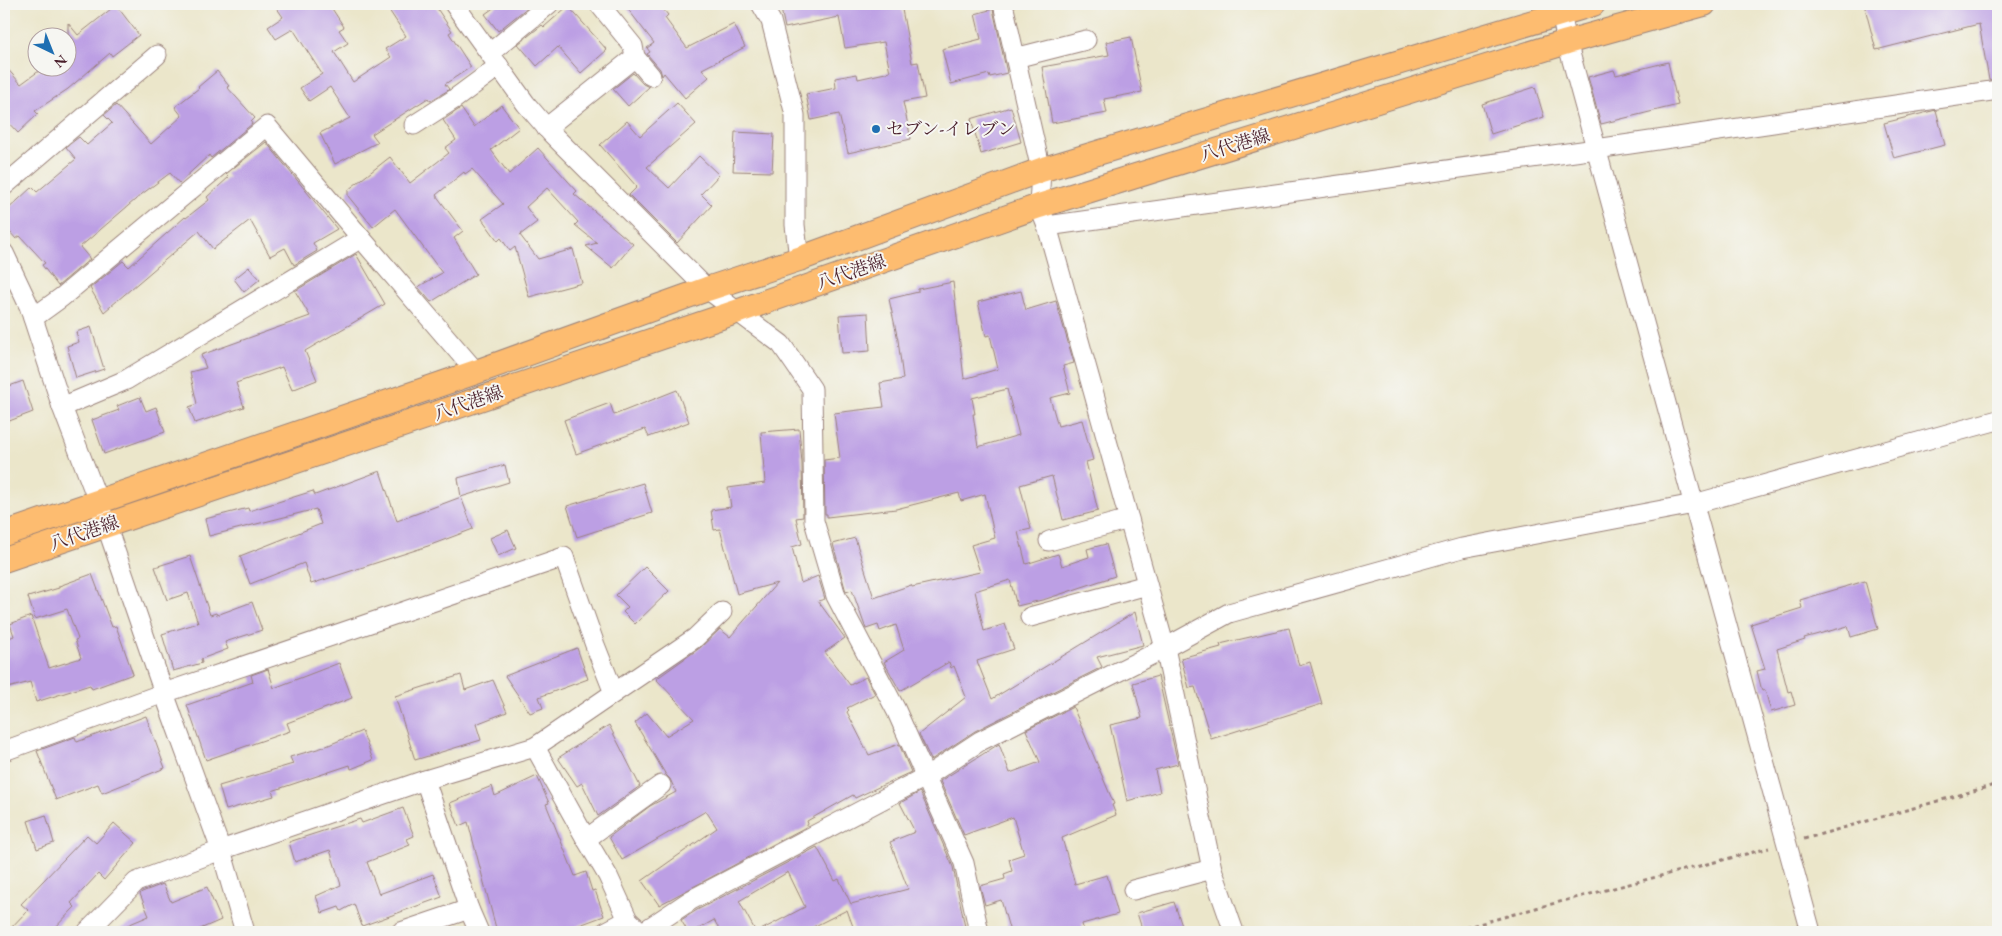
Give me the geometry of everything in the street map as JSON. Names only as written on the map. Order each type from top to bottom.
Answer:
[{"type":"main road","name":"八代港線","points":[[4,534],[476,372],[707,289],[799,259],[1041,170],[1560,8],[1593,4]]},
{"type":"main road","name":"八代港線","points":[[4,560],[739,311],[1043,216],[1567,42],[1704,4]]},
{"type":"street","points":[[454,4],[526,104],[546,128],[707,289],[781,344],[812,389],[814,521],[836,596],[896,710],[927,776],[964,863],[979,932]]},
{"type":"street","points":[[414,125],[454,100],[549,4]]},
{"type":"street","points":[[599,4],[633,46],[635,57],[652,76]]},
{"type":"street","points":[[761,4],[771,21],[795,116],[795,216],[799,259]]},
{"type":"street","points":[[1003,4],[1041,170],[1043,216],[1165,648],[1212,869],[1234,932]]},
{"type":"street","points":[[1560,8],[1567,42],[1596,149],[1811,932]]},
{"type":"street","points":[[1015,58],[1086,40]]},
{"type":"street","points":[[4,186],[158,55]]},
{"type":"street","points":[[546,128],[635,57]]},
{"type":"street","points":[[1043,216],[1596,149],[1998,90]]},
{"type":"street","points":[[33,318],[62,297],[267,126],[476,372]]},
{"type":"street","points":[[62,407],[126,380],[361,238]]},
{"type":"street","points":[[5,256],[33,318],[62,407],[98,501],[164,693],[221,850],[244,932]]},
{"type":"street","points":[[606,932],[637,928],[927,776],[980,741],[1165,648],[1229,613],[1462,548],[1694,504],[1998,420]]},
{"type":"street","points":[[1049,541],[1129,519]]},
{"type":"street","points":[[4,751],[164,693],[564,557],[594,645],[614,693]]},
{"type":"street","points":[[1030,617],[1147,585]]},
{"type":"street","points":[[88,932],[136,882],[221,850],[425,780],[535,747],[695,638],[722,612]]},
{"type":"street","points":[[535,747],[637,928]]},
{"type":"street","points":[[425,780],[469,909],[479,932]]},
{"type":"street","points":[[586,839],[661,785]]},
{"type":"street","points":[[1133,890],[1212,869]]},
{"type":"street","points":[[401,932],[469,909]]},
{"type":"path","points":[[1450,932],[1545,905],[1787,844],[1998,784]]},
{"type":"building","points":[[274,4],[329,4],[344,27],[339,30],[348,43],[334,52],[353,82],[391,57],[385,49],[406,36],[385,4],[434,4],[452,31],[449,33],[471,67],[445,84],[449,89],[447,91],[430,101],[428,98],[372,134],[378,142],[335,164],[320,133],[350,118],[330,87],[309,101],[300,88],[322,74],[293,29],[276,39],[268,27],[283,17]]},
{"type":"building","points":[[499,4],[526,4],[528,7],[498,31],[485,14]]},
{"type":"building","points":[[624,4],[659,4],[668,15],[665,18],[687,48],[734,24],[745,47],[702,69],[709,77],[685,98],[664,73],[662,76],[660,69],[647,54],[650,52],[647,48],[654,43]]},
{"type":"building","points":[[780,4],[901,4],[912,63],[918,62],[925,98],[903,102],[911,139],[848,153],[839,114],[811,120],[806,94],[836,88],[835,78],[857,74],[858,79],[890,72],[884,42],[845,48],[839,17],[785,28]]},
{"type":"building","points":[[1864,4],[1998,4],[1998,79],[1989,80],[1979,24],[1876,50]]},
{"type":"building","points":[[116,5],[139,35],[112,56],[110,53],[68,89],[35,111],[38,114],[18,133],[4,118],[4,65],[21,84],[29,78],[78,78],[78,35]]},
{"type":"building","points":[[568,6],[607,50],[581,73],[558,47],[537,66],[518,44],[542,25],[544,27]]},
{"type":"building","points":[[993,9],[1007,73],[990,77],[989,74],[951,84],[942,49],[981,39],[975,14]]},
{"type":"building","points":[[1131,37],[1142,92],[1104,99],[1107,113],[1052,123],[1042,67],[1109,55],[1106,42]]},
{"type":"building","points":[[1668,62],[1678,105],[1601,124],[1588,77],[1614,70],[1616,75]]},
{"type":"building","points":[[217,71],[229,86],[227,87],[255,118],[251,122],[252,124],[211,158],[209,155],[179,183],[170,173],[142,194],[80,247],[90,259],[58,286],[42,265],[45,263],[20,236],[16,239],[4,225],[4,213],[32,187],[37,192],[76,159],[66,147],[79,137],[87,145],[112,123],[104,115],[116,105],[151,144],[182,116],[175,107]]},
{"type":"building","points":[[633,73],[643,84],[649,87],[628,106],[613,89]]},
{"type":"building","points":[[1535,87],[1544,117],[1491,134],[1482,104]]},
{"type":"building","points":[[677,103],[696,124],[647,167],[669,188],[699,156],[719,175],[701,194],[712,205],[677,243],[629,195],[637,187],[600,145],[627,121],[640,136]]},
{"type":"building","points":[[501,105],[519,128],[491,150],[509,174],[538,148],[577,191],[574,194],[633,244],[613,268],[586,246],[597,243],[575,225],[578,222],[547,188],[526,207],[537,222],[520,235],[538,259],[573,249],[582,283],[529,297],[515,247],[510,251],[501,238],[498,241],[482,219],[503,204],[472,169],[465,174],[464,172],[436,195],[463,231],[454,238],[476,274],[431,302],[418,287],[442,273],[395,209],[373,227],[348,196],[348,190],[390,157],[410,183],[449,153],[445,148],[456,140],[443,120],[461,108],[474,127]]},
{"type":"building","points":[[1011,107],[1021,142],[981,154],[971,119]]},
{"type":"building","points":[[1936,110],[1945,145],[1894,158],[1884,123]]},
{"type":"building","points":[[735,132],[774,134],[772,172],[733,171]]},
{"type":"building","points":[[266,142],[337,229],[313,243],[317,251],[294,265],[285,248],[270,256],[250,220],[213,249],[199,231],[104,312],[90,288],[123,261],[129,267],[185,217],[209,200],[207,197],[229,177],[226,174]]},
{"type":"building","points":[[356,254],[385,304],[305,351],[317,380],[292,390],[282,367],[236,383],[244,407],[195,423],[189,407],[197,404],[190,372],[206,368],[201,355],[310,316],[295,291]]},
{"type":"building","points":[[249,267],[260,279],[244,292],[234,279]]},
{"type":"building","points":[[953,282],[964,379],[998,369],[990,335],[986,336],[978,302],[1021,291],[1026,310],[1056,301],[1074,363],[1063,366],[1070,393],[1050,398],[1058,426],[1082,420],[1093,460],[1086,462],[1098,511],[1063,520],[1052,476],[1020,485],[1031,529],[1018,532],[1026,564],[1058,554],[1062,566],[1089,557],[1087,549],[1106,544],[1115,576],[1046,599],[1017,606],[1010,580],[975,591],[984,631],[1005,624],[1014,649],[977,661],[992,699],[1135,612],[1143,645],[1097,657],[1102,667],[975,731],[931,760],[919,734],[966,697],[954,666],[951,668],[949,662],[900,691],[884,662],[904,650],[896,625],[880,631],[878,625],[866,629],[852,590],[846,592],[833,544],[855,538],[874,598],[911,585],[912,587],[980,572],[971,545],[995,538],[985,494],[961,501],[959,493],[896,509],[827,517],[827,514],[825,514],[824,460],[840,458],[834,413],[884,407],[880,383],[903,379],[898,340],[889,299],[918,292],[918,289]],"holes":[[[1007,389],[1019,435],[978,447],[972,398]]]},
{"type":"building","points":[[868,313],[870,351],[842,353],[839,315]]},
{"type":"building","points":[[91,327],[104,369],[76,378],[67,346],[79,342],[76,332]]},
{"type":"building","points":[[23,381],[33,412],[4,423],[4,388]]},
{"type":"building","points":[[677,390],[689,422],[649,437],[645,429],[576,454],[564,420],[610,403],[614,415]]},
{"type":"building","points":[[140,397],[146,411],[156,407],[165,432],[104,454],[92,420],[119,410],[117,406]]},
{"type":"building","points":[[799,429],[803,517],[796,518],[802,544],[792,547],[801,583],[818,576],[825,599],[818,601],[845,638],[825,652],[850,685],[866,677],[875,694],[847,708],[849,710],[847,712],[869,755],[899,744],[911,772],[855,798],[853,795],[807,821],[806,827],[659,905],[642,881],[717,828],[706,811],[622,860],[609,837],[650,806],[676,792],[635,723],[647,713],[666,736],[694,719],[656,679],[701,647],[720,629],[730,637],[777,583],[737,594],[720,529],[714,530],[711,510],[731,507],[728,488],[765,483],[761,432]]},
{"type":"building","points":[[505,465],[509,482],[461,497],[458,478]]},
{"type":"building","points":[[380,471],[397,521],[461,497],[473,529],[428,546],[311,584],[304,563],[250,584],[240,556],[321,524],[316,509],[209,536],[205,519],[248,508],[249,511],[313,491],[315,495]]},
{"type":"building","points":[[643,483],[652,513],[577,537],[567,506]]},
{"type":"building","points":[[508,530],[516,548],[498,556],[490,538]]},
{"type":"building","points":[[190,556],[210,615],[216,613],[217,615],[252,602],[262,630],[225,642],[228,649],[201,659],[202,663],[173,671],[162,634],[198,623],[188,593],[167,600],[155,567]]},
{"type":"building","points":[[645,567],[669,591],[635,624],[623,612],[628,607],[616,595]]},
{"type":"building","points":[[92,574],[112,627],[116,626],[133,674],[92,689],[90,685],[36,702],[30,682],[4,689],[4,640],[14,636],[10,624],[31,616],[49,668],[81,658],[75,640],[78,639],[67,609],[35,619],[28,597],[59,588],[59,586]]},
{"type":"building","points":[[1865,581],[1878,629],[1851,637],[1848,626],[1804,638],[1805,640],[1777,649],[1788,692],[1791,691],[1795,705],[1771,712],[1765,690],[1762,691],[1757,671],[1765,669],[1751,624],[1802,608],[1800,600]]},
{"type":"building","points":[[1289,628],[1299,666],[1310,662],[1322,704],[1211,739],[1195,687],[1189,688],[1181,658],[1221,647],[1220,644]]},
{"type":"building","points":[[577,648],[588,679],[539,697],[543,708],[530,713],[505,676]]},
{"type":"building","points":[[339,663],[352,698],[287,723],[290,731],[206,760],[187,705],[253,682],[251,675],[268,669],[274,688]]},
{"type":"building","points":[[461,675],[465,690],[493,680],[507,712],[476,724],[481,740],[415,760],[395,696]]},
{"type":"building","points":[[1158,676],[1178,764],[1155,770],[1160,792],[1127,801],[1110,725],[1142,718],[1133,683]]},
{"type":"building","points":[[1073,707],[1114,804],[1112,805],[1116,815],[1062,838],[1075,884],[1107,875],[1118,914],[1082,924],[1084,932],[1010,932],[1001,900],[985,905],[980,886],[1005,879],[1004,874],[1012,871],[1009,859],[1024,854],[1013,817],[964,835],[940,781],[999,744],[1010,773],[1040,762],[1026,730]]},
{"type":"building","points":[[146,716],[165,768],[102,793],[98,784],[56,800],[37,751],[75,737],[77,742]]},
{"type":"building","points":[[609,725],[640,786],[598,816],[582,783],[577,786],[558,758]]},
{"type":"building","points":[[362,731],[373,760],[351,769],[350,765],[272,791],[274,796],[226,810],[219,786],[293,764],[290,757],[324,747]]},
{"type":"building","points":[[537,776],[549,803],[546,804],[575,876],[586,872],[592,891],[595,890],[604,916],[577,926],[580,932],[497,932],[468,822],[459,826],[450,803],[492,786],[495,796]]},
{"type":"building","points":[[920,792],[953,867],[966,932],[855,932],[847,910],[813,927],[815,932],[757,932],[805,907],[788,872],[739,901],[756,932],[721,932],[714,920],[693,932],[688,932],[681,920],[817,847],[835,881],[839,879],[851,904],[908,889],[890,842],[915,832],[900,803]]},
{"type":"building","points":[[403,808],[414,836],[407,839],[410,845],[367,862],[379,894],[433,874],[442,897],[362,926],[354,904],[341,911],[339,907],[322,913],[316,896],[341,885],[330,850],[295,862],[289,842],[360,819],[362,823]]},
{"type":"building","points":[[46,815],[54,843],[37,849],[28,821]]},
{"type":"building","points":[[114,823],[136,843],[104,880],[98,874],[71,903],[75,907],[51,932],[7,932],[28,910],[21,904],[87,835],[96,843]]},
{"type":"building","points":[[163,884],[171,902],[207,887],[221,920],[193,932],[111,932],[149,916],[140,894]]},
{"type":"building","points":[[1174,902],[1184,932],[1143,932],[1137,913]]},
{"type":"place","name":"セブン-イレブン","points":[[876,129]]}]
